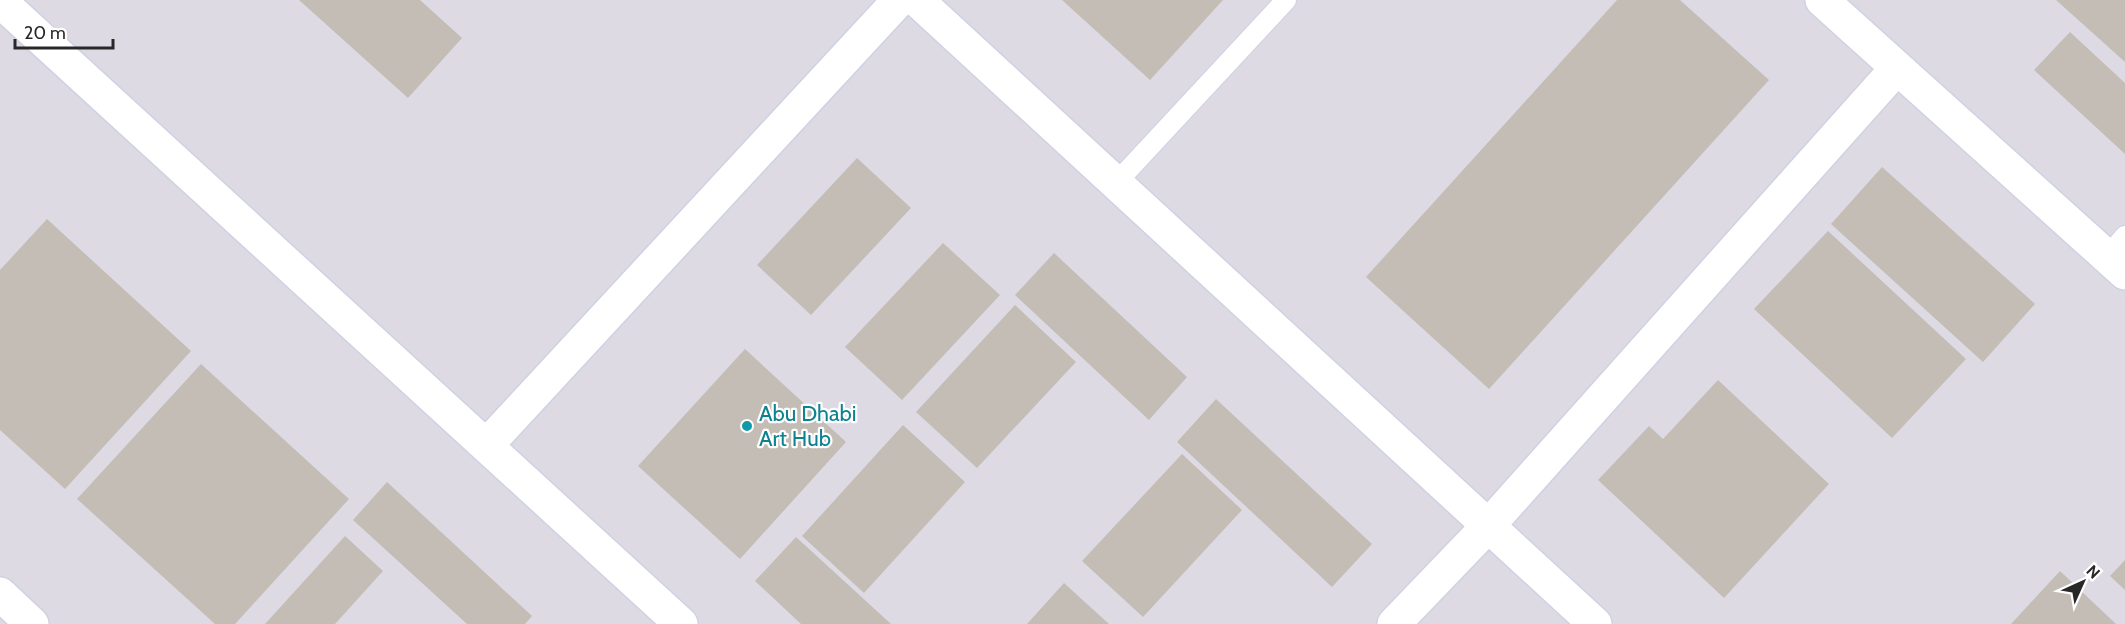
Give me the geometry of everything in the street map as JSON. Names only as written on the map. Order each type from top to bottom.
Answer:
[{"type":"street","points":[[486,446],[899,0]]},
{"type":"street","points":[[917,0],[1595,624]]},
{"type":"street","points":[[1822,0],[1897,68],[2119,255]]},
{"type":"street","points":[[0,1],[681,624]]},
{"type":"street","points":[[1394,624],[1489,525],[1897,68]]},
{"type":"street","points":[[0,594],[32,624]]},
{"type":"lane","points":[[1116,183],[1286,0]]},
{"type":"shaded area","points":[[0,0],[2125,0],[2125,624],[0,624]]},
{"type":"building","points":[[299,0],[420,0],[462,38],[408,98]]},
{"type":"building","points":[[1062,0],[1223,0],[1150,80]]},
{"type":"building","points":[[1617,0],[1680,0],[1769,80],[1489,389],[1366,277]]},
{"type":"building","points":[[2056,0],[2125,0],[2125,62]]},
{"type":"building","points":[[2070,32],[2125,83],[2125,154],[2034,70]]},
{"type":"building","points":[[857,158],[911,208],[811,315],[757,265]]},
{"type":"building","points":[[1882,167],[2035,304],[1983,362],[1831,224]]},
{"type":"building","points":[[47,219],[191,351],[65,489],[0,430],[0,270]]},
{"type":"building","points":[[1828,231],[1966,359],[1892,438],[1754,309]]},
{"type":"building","points":[[943,243],[1000,295],[902,400],[845,347]]},
{"type":"building","points":[[1054,253],[1187,377],[1149,420],[1015,295]]},
{"type":"building","points":[[1015,305],[1076,362],[977,468],[916,412]]},
{"type":"building","points":[[745,349],[846,442],[740,559],[638,466]]},
{"type":"building","points":[[201,364],[349,499],[235,624],[215,624],[77,499]]},
{"type":"building","points":[[1718,380],[1829,484],[1724,598],[1598,480],[1649,426],[1663,439]]},
{"type":"building","points":[[1216,399],[1372,544],[1332,587],[1177,442]]},
{"type":"building","points":[[903,425],[965,482],[864,593],[802,536]]},
{"type":"building","points":[[1182,454],[1242,510],[1143,617],[1082,561]]},
{"type":"building","points":[[387,482],[532,616],[525,624],[467,624],[353,520]]},
{"type":"building","points":[[345,536],[383,571],[335,624],[265,624]]},
{"type":"building","points":[[796,537],[891,624],[801,624],[755,581]]},
{"type":"building","points":[[2125,560],[2125,590],[2110,576]]},
{"type":"building","points":[[2060,571],[2116,624],[2011,624]]},
{"type":"building","points":[[1064,583],[1109,624],[1027,624]]},
{"type":"place","name":"Abu Dhabi Art Hub","points":[[747,426]]}]
